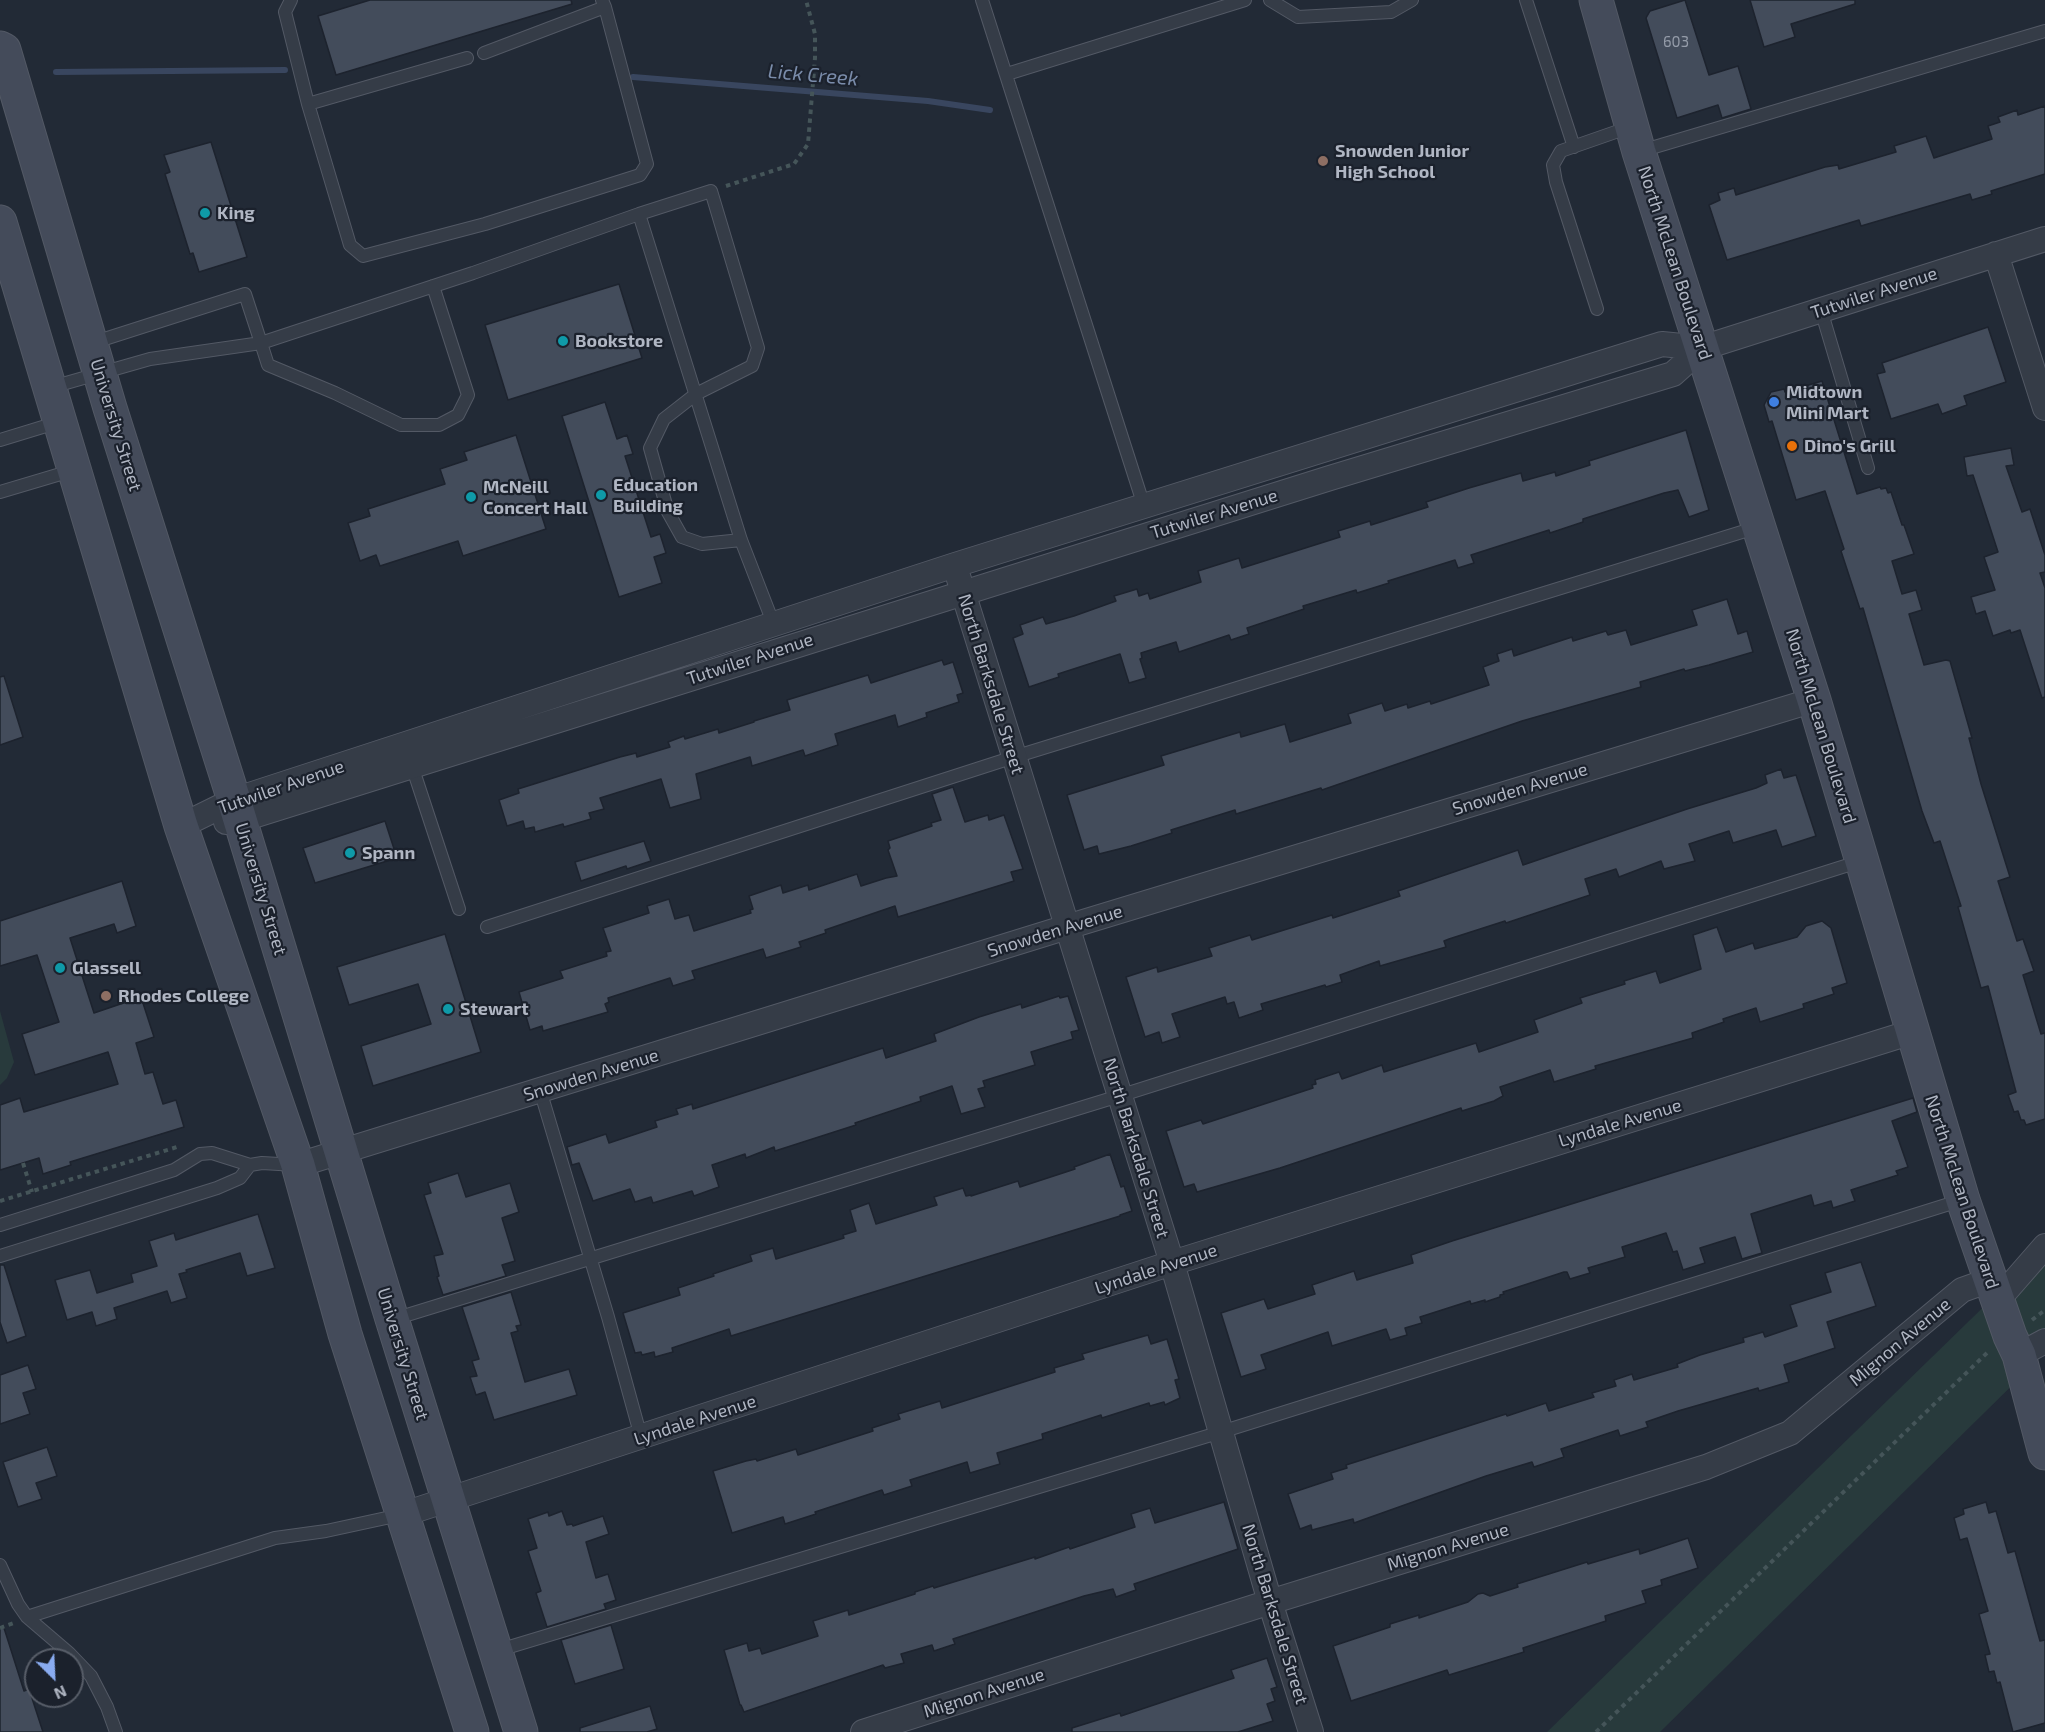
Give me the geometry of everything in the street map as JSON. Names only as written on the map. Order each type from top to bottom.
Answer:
[{"type":"main road","name":"North McLean Boulevard","points":[[1596,0],[1635,139],[1814,700],[1963,1200],[2010,1336],[2032,1348],[2045,1453]]},
{"type":"main road","name":"University Street","points":[[0,48],[4,50],[124,454],[237,810],[521,1732]]},
{"type":"main road","points":[[0,222],[181,826],[298,1166],[345,1334],[472,1732]]},
{"type":"main road","points":[[60,421],[110,408]]},
{"type":"main road","points":[[74,470],[124,454]]},
{"type":"street","name":"Tutwiler Avenue","points":[[237,810],[599,681],[955,565],[1662,344],[1702,348],[2045,239]]},
{"type":"street","points":[[1996,254],[2045,408]]},
{"type":"street","name":"Tutwiler Avenue","points":[[181,826],[412,766],[963,592],[1673,374],[1702,348]]},
{"type":"street","points":[[1320,451],[1330,478]]},
{"type":"street","name":"North Barksdale Street","points":[[955,565],[1172,1263],[1270,1602],[1311,1732]]},
{"type":"street","points":[[774,625],[781,650]]},
{"type":"street","points":[[599,681],[607,705]]},
{"type":"street","name":"Snowden Avenue","points":[[298,1166],[1067,927],[1814,700]]},
{"type":"street","name":"Lyndale Avenue","points":[[404,1514],[1172,1263],[1912,1032]]},
{"type":"street","points":[[1994,1291],[2045,1246]]},
{"type":"street","name":"Mignon Avenue","points":[[862,1732],[1270,1602],[1706,1467],[1790,1433],[1962,1290],[1994,1291]]},
{"type":"lane","points":[[291,0],[285,12],[308,105],[350,245],[363,255],[485,224],[639,175],[646,164],[603,3],[484,53]]},
{"type":"lane","points":[[982,0],[1144,506]]},
{"type":"lane","points":[[1007,74],[1245,0]]},
{"type":"lane","points":[[1270,0],[1299,17],[1391,12],[1412,0]]},
{"type":"lane","points":[[1526,0],[1574,147]]},
{"type":"lane","points":[[1597,309],[1556,182],[1553,165],[1560,152],[1574,147],[1635,139],[2045,31]]},
{"type":"lane","points":[[308,105],[467,58]]},
{"type":"lane","points":[[95,358],[150,359],[261,343],[711,191],[758,348],[752,366],[696,394],[664,419],[650,448],[668,512],[682,537],[702,544],[741,540]]},
{"type":"lane","points":[[639,214],[741,540],[774,625]]},
{"type":"lane","points":[[50,387],[95,358],[245,294],[268,365],[401,425],[439,425],[458,415],[468,395],[433,286]]},
{"type":"lane","points":[[1821,310],[1868,468]]},
{"type":"lane","points":[[0,440],[60,421]]},
{"type":"lane","points":[[0,492],[74,470]]},
{"type":"lane","points":[[487,927],[1014,757],[1760,527]]},
{"type":"lane","points":[[412,766],[459,909]]},
{"type":"lane","points":[[392,1319],[1119,1096],[1862,861]]},
{"type":"lane","points":[[540,1090],[641,1437]]},
{"type":"lane","points":[[0,1225],[174,1170],[200,1154],[212,1153],[250,1166],[262,1163],[298,1166]]},
{"type":"lane","points":[[0,1256],[217,1188],[240,1178],[250,1166]]},
{"type":"lane","points":[[496,1651],[1221,1432],[1963,1200]]},
{"type":"lane","points":[[27,1617],[275,1538],[326,1531],[404,1514]]},
{"type":"lane","points":[[0,1565],[18,1604],[27,1617],[69,1653],[91,1676],[107,1707],[116,1732]]},
{"type":"path","points":[[711,191],[794,164],[808,144],[815,34],[806,0]]},
{"type":"path","points":[[0,1201],[181,1146]]},
{"type":"path","points":[[23,1163],[32,1192]]},
{"type":"path","points":[[2036,1317],[2045,1310]]},
{"type":"path","points":[[1596,1732],[1985,1354]]},
{"type":"path","points":[[0,1628],[14,1623]]},
{"type":"shaded area","points":[[0,1011],[14,1062],[7,1078],[0,1085]]},
{"type":"shaded area","points":[[2045,1247],[2045,1353],[1660,1732],[1547,1732]]},
{"type":"building","points":[[370,0],[571,0],[572,4],[336,75],[318,16]]},
{"type":"building","points":[[1685,0],[1709,75],[1738,66],[1751,109],[1722,118],[1718,105],[1677,118],[1646,18],[1650,11]]},
{"type":"building","points":[[1750,0],[1855,0],[1855,4],[1791,24],[1795,37],[1764,47]]},
{"type":"building","points":[[2045,106],[2045,174],[1991,191],[1992,194],[1972,200],[1970,194],[1861,226],[1859,220],[1727,260],[1709,205],[1720,200],[1718,193],[1734,188],[1736,195],[1825,167],[1838,165],[1839,169],[1896,152],[1894,146],[1926,136],[1934,158],[1992,139],[1988,126],[2000,122],[1998,117],[2017,110],[2018,115]]},
{"type":"building","name":"King","points":[[211,142],[247,257],[199,272],[193,253],[190,254],[165,174],[170,172],[164,155]]},
{"type":"building","name":"Bookstore","points":[[619,284],[642,358],[508,400],[485,325]]},
{"type":"building","points":[[1988,327],[2006,382],[1964,396],[1967,405],[1942,414],[1938,404],[1891,419],[1877,374],[1885,372],[1882,363]]},
{"type":"building","points":[[1822,381],[1857,494],[1880,487],[1881,489],[1886,488],[1888,493],[1891,492],[1914,554],[1892,561],[1902,594],[1916,590],[1922,610],[1909,614],[1924,665],[1950,661],[1972,738],[1969,738],[1981,784],[2010,877],[1998,881],[2017,941],[2023,939],[2034,971],[2023,975],[2041,1034],[2045,1033],[2045,1119],[2026,1125],[2024,1120],[2021,1120],[2018,1111],[2014,1112],[2008,1095],[2016,1092],[1988,986],[1981,988],[1958,907],[1961,906],[1940,841],[1934,843],[1922,811],[1863,608],[1860,609],[1841,551],[1844,549],[1825,491],[1796,500],[1772,421],[1769,422],[1764,405],[1771,392],[1784,389],[1785,392]]},
{"type":"building","name":"Education Building","points":[[605,402],[617,439],[627,435],[633,454],[625,456],[651,537],[660,534],[666,553],[654,557],[662,583],[619,597],[562,416]]},
{"type":"building","points":[[1686,430],[1709,510],[1689,517],[1678,490],[1664,493],[1583,519],[1583,522],[1550,533],[1549,530],[1471,555],[1474,563],[1458,568],[1455,560],[1357,593],[1356,590],[1303,606],[1304,609],[1247,628],[1249,634],[1231,640],[1229,635],[1179,652],[1176,642],[1141,653],[1142,658],[1140,659],[1146,678],[1129,683],[1120,654],[1058,674],[1059,677],[1029,687],[1013,638],[1023,634],[1020,625],[1043,617],[1046,624],[1074,616],[1116,601],[1114,596],[1137,589],[1139,596],[1148,593],[1150,599],[1201,582],[1198,571],[1239,558],[1242,568],[1340,537],[1338,531],[1370,521],[1371,525],[1428,507],[1426,502],[1469,488],[1521,473],[1523,481],[1555,472],[1556,476],[1590,465],[1589,461]]},
{"type":"building","name":"McNeill Concert Hall","points":[[516,435],[546,529],[463,556],[458,541],[380,566],[376,555],[360,561],[348,523],[370,516],[368,509],[445,484],[440,469],[467,460],[464,452]]},
{"type":"building","points":[[2011,448],[2014,465],[2006,466],[2022,512],[2030,509],[2045,555],[2045,572],[2040,573],[2045,588],[2045,697],[2042,698],[2020,630],[2011,633],[2010,630],[1993,636],[1985,611],[1976,614],[1971,597],[1995,590],[1984,557],[1998,552],[1973,475],[1967,476],[1964,457]]},
{"type":"building","points":[[1727,599],[1738,634],[1747,631],[1753,652],[1640,682],[1641,687],[1522,721],[1322,790],[1321,788],[1236,814],[1235,810],[1171,830],[1172,833],[1131,846],[1099,854],[1097,846],[1084,850],[1067,795],[1164,765],[1161,756],[1240,732],[1241,737],[1285,724],[1290,742],[1351,723],[1348,714],[1382,703],[1385,711],[1407,704],[1408,708],[1430,701],[1431,704],[1489,685],[1483,667],[1499,661],[1497,654],[1512,649],[1514,656],[1572,637],[1573,641],[1606,631],[1608,635],[1626,630],[1631,645],[1697,625],[1692,610]]},
{"type":"building","points":[[942,660],[944,665],[953,662],[963,693],[957,695],[959,702],[926,713],[927,717],[898,727],[895,715],[835,734],[838,745],[805,756],[803,750],[752,766],[750,757],[696,774],[701,799],[670,808],[661,779],[600,798],[604,809],[589,813],[591,819],[535,832],[534,827],[525,829],[523,821],[507,826],[499,800],[519,793],[518,789],[620,757],[636,753],[637,757],[670,747],[668,742],[684,736],[685,739],[718,729],[719,733],[754,722],[790,710],[787,700],[868,675],[871,683]]},
{"type":"building","points":[[4,676],[23,737],[0,745],[0,677]]},
{"type":"building","points":[[1781,769],[1784,778],[1796,775],[1816,836],[1782,847],[1776,830],[1733,843],[1729,831],[1689,844],[1695,861],[1664,869],[1661,861],[1619,877],[1616,869],[1585,879],[1590,895],[1449,939],[1444,941],[1446,947],[1380,966],[1379,961],[1340,975],[1342,982],[1261,1004],[1263,1010],[1239,1018],[1234,1002],[1227,1004],[1225,997],[1172,1014],[1180,1037],[1162,1043],[1159,1032],[1145,1037],[1126,977],[1157,967],[1158,972],[1212,956],[1209,948],[1250,935],[1252,940],[1332,915],[1333,918],[1400,896],[1398,891],[1518,850],[1523,865],[1756,788],[1767,783],[1765,775]]},
{"type":"building","points":[[953,787],[965,822],[988,815],[989,820],[1004,815],[1023,869],[1011,872],[1014,881],[898,917],[895,906],[825,930],[826,933],[799,942],[801,947],[766,958],[763,949],[692,971],[695,979],[673,986],[670,978],[608,998],[609,1002],[605,1004],[608,1012],[543,1031],[542,1026],[530,1030],[519,992],[563,978],[560,971],[607,956],[606,952],[611,951],[603,928],[649,913],[647,906],[669,899],[675,919],[689,915],[694,931],[751,913],[750,910],[753,909],[749,896],[781,885],[783,893],[808,885],[809,890],[857,874],[861,886],[897,876],[888,850],[890,848],[888,841],[932,826],[931,823],[941,820],[932,794]]},
{"type":"building","name":"Spann","points":[[385,821],[397,858],[315,883],[303,848]]},
{"type":"building","points":[[644,841],[651,861],[627,869],[626,866],[581,881],[575,862]]},
{"type":"building","points":[[122,881],[136,926],[117,933],[114,924],[70,938],[94,1013],[141,997],[154,1037],[136,1043],[145,1074],[153,1072],[163,1104],[176,1100],[184,1127],[70,1162],[71,1165],[43,1174],[39,1158],[0,1170],[0,1105],[20,1098],[24,1112],[118,1084],[108,1052],[35,1075],[22,1034],[59,1022],[37,955],[0,966],[0,921]]},
{"type":"building","points":[[1822,921],[1831,928],[1847,983],[1832,988],[1834,994],[1803,1004],[1804,1008],[1760,1022],[1756,1008],[1692,1033],[1693,1038],[1595,1066],[1596,1069],[1554,1082],[1550,1070],[1500,1087],[1503,1096],[1494,1101],[1462,1111],[1461,1108],[1280,1168],[1197,1192],[1194,1184],[1184,1187],[1166,1131],[1201,1120],[1203,1124],[1313,1088],[1312,1085],[1316,1084],[1315,1080],[1339,1072],[1342,1079],[1382,1065],[1384,1072],[1476,1043],[1479,1052],[1538,1032],[1534,1020],[1582,1003],[1580,998],[1625,984],[1624,981],[1656,971],[1660,983],[1701,969],[1693,935],[1717,927],[1726,952],[1753,943],[1755,949],[1797,937],[1806,926]]},
{"type":"building","name":"Stewart","points":[[445,934],[481,1052],[373,1086],[361,1046],[431,1024],[418,984],[349,1005],[337,967]]},
{"type":"building","points":[[1059,996],[1060,998],[1068,996],[1079,1030],[1071,1032],[1073,1039],[1031,1052],[1035,1065],[983,1081],[985,1087],[978,1089],[985,1107],[961,1114],[952,1086],[920,1097],[921,1101],[855,1123],[856,1125],[775,1151],[774,1147],[746,1158],[745,1154],[712,1165],[719,1187],[694,1196],[692,1191],[653,1203],[651,1197],[635,1202],[630,1189],[593,1201],[579,1163],[572,1165],[567,1147],[606,1134],[609,1143],[657,1127],[655,1121],[678,1114],[676,1109],[692,1104],[693,1109],[883,1048],[886,1058],[936,1041],[934,1034],[979,1017],[1021,1004],[1022,1008]]},
{"type":"building","points":[[1913,1098],[1917,1112],[1892,1121],[1908,1167],[1896,1171],[1898,1175],[1851,1190],[1855,1201],[1833,1208],[1831,1201],[1814,1206],[1811,1195],[1751,1214],[1762,1253],[1742,1259],[1735,1237],[1700,1248],[1705,1263],[1683,1270],[1677,1251],[1673,1252],[1666,1233],[1622,1247],[1625,1257],[1588,1268],[1590,1273],[1570,1279],[1567,1272],[1564,1272],[1503,1292],[1504,1294],[1500,1297],[1485,1302],[1485,1300],[1471,1304],[1470,1301],[1420,1317],[1422,1323],[1405,1328],[1407,1335],[1390,1340],[1386,1329],[1332,1346],[1328,1332],[1261,1355],[1266,1369],[1241,1377],[1221,1313],[1264,1299],[1268,1309],[1315,1294],[1312,1285],[1354,1271],[1357,1280],[1413,1263],[1411,1255],[1452,1241]]},
{"type":"building","points":[[1110,1154],[1132,1211],[731,1336],[729,1329],[672,1348],[673,1352],[655,1357],[654,1352],[642,1355],[641,1352],[635,1353],[623,1313],[680,1295],[678,1288],[752,1261],[750,1255],[773,1248],[776,1259],[844,1238],[843,1235],[856,1231],[850,1210],[869,1203],[876,1224],[937,1205],[934,1197],[963,1188],[966,1196],[971,1196],[1018,1181],[1020,1187],[1075,1169],[1074,1167]]},
{"type":"building","points":[[458,1173],[466,1197],[510,1183],[519,1212],[502,1218],[515,1261],[502,1265],[506,1276],[443,1295],[434,1256],[443,1254],[424,1195],[431,1193],[428,1183]]},
{"type":"building","points":[[258,1214],[275,1268],[247,1276],[240,1253],[179,1274],[187,1298],[171,1303],[167,1291],[114,1308],[117,1319],[96,1326],[92,1312],[67,1320],[55,1280],[90,1270],[97,1293],[133,1282],[131,1274],[157,1266],[149,1241],[174,1233],[176,1240]]},
{"type":"building","points":[[1861,1262],[1876,1306],[1827,1322],[1835,1348],[1784,1365],[1789,1382],[1759,1391],[1758,1388],[1678,1411],[1646,1422],[1648,1427],[1620,1436],[1618,1430],[1561,1449],[1564,1457],[1534,1467],[1532,1462],[1486,1476],[1354,1523],[1353,1519],[1312,1530],[1311,1525],[1300,1529],[1288,1494],[1333,1479],[1331,1473],[1347,1468],[1346,1465],[1546,1403],[1549,1411],[1594,1397],[1592,1393],[1616,1386],[1614,1380],[1632,1374],[1634,1380],[1678,1367],[1677,1364],[1700,1355],[1744,1342],[1743,1338],[1763,1332],[1765,1337],[1797,1326],[1790,1305],[1831,1292],[1825,1273]]},
{"type":"building","points":[[0,1265],[4,1265],[26,1336],[7,1343],[0,1322]]},
{"type":"building","points":[[511,1292],[521,1325],[516,1326],[518,1331],[511,1333],[525,1382],[569,1369],[577,1395],[494,1420],[485,1392],[476,1395],[470,1377],[477,1376],[472,1361],[479,1359],[462,1307]]},
{"type":"building","points":[[1148,1335],[1151,1344],[1167,1339],[1179,1379],[1175,1380],[1180,1398],[1165,1405],[1164,1402],[1150,1406],[1149,1403],[1102,1418],[1101,1415],[1042,1434],[1043,1439],[997,1453],[1000,1464],[970,1473],[967,1462],[910,1480],[912,1486],[884,1495],[882,1490],[785,1524],[783,1517],[732,1533],[713,1471],[796,1449],[798,1455],[873,1431],[872,1428],[900,1419],[898,1414],[940,1401],[942,1408],[1055,1372],[1054,1368],[1084,1359],[1082,1354]]},
{"type":"building","points":[[28,1365],[36,1389],[23,1393],[30,1414],[0,1424],[0,1375]]},
{"type":"building","points":[[47,1447],[57,1476],[36,1483],[42,1499],[18,1507],[3,1462]]},
{"type":"building","points":[[1224,1502],[1238,1549],[1134,1584],[1136,1590],[1116,1597],[1113,1589],[1084,1596],[953,1639],[955,1644],[934,1651],[932,1645],[901,1654],[904,1663],[885,1668],[883,1665],[744,1712],[740,1705],[724,1650],[747,1643],[749,1651],[760,1648],[762,1654],[818,1636],[813,1621],[848,1610],[849,1615],[933,1586],[934,1588],[1069,1547],[1070,1549],[1135,1527],[1131,1514],[1150,1508],[1155,1523]]},
{"type":"building","points":[[1986,1502],[1989,1513],[1996,1511],[2008,1553],[2015,1551],[2040,1641],[2045,1640],[2045,1723],[2013,1732],[2000,1682],[1997,1683],[1994,1671],[1989,1672],[1985,1655],[1990,1654],[1979,1614],[1988,1611],[1967,1538],[1960,1540],[1954,1518],[1964,1514],[1963,1509]]},
{"type":"building","points":[[562,1511],[567,1525],[572,1524],[573,1526],[603,1516],[609,1534],[586,1542],[596,1578],[608,1574],[616,1600],[604,1604],[606,1609],[547,1627],[536,1593],[541,1591],[528,1551],[537,1548],[528,1519],[548,1512],[549,1516]]},
{"type":"building","points":[[1688,1538],[1698,1568],[1661,1580],[1662,1585],[1642,1591],[1646,1603],[1605,1616],[1606,1621],[1523,1648],[1524,1652],[1449,1675],[1447,1670],[1351,1701],[1333,1646],[1390,1627],[1390,1624],[1419,1615],[1419,1618],[1468,1602],[1478,1594],[1483,1593],[1490,1596],[1518,1587],[1517,1584],[1587,1562],[1588,1564],[1639,1549],[1640,1554]]},
{"type":"building","points":[[611,1625],[624,1669],[575,1684],[561,1640]]},
{"type":"building","points":[[0,1628],[4,1628],[24,1691],[24,1708],[35,1708],[43,1732],[0,1732]]},
{"type":"building","points":[[1267,1658],[1277,1687],[1271,1689],[1275,1701],[1267,1704],[1273,1721],[1238,1732],[1072,1732],[1072,1728],[1120,1713],[1121,1716],[1234,1678],[1231,1670]]},
{"type":"building","points":[[650,1706],[657,1729],[647,1732],[580,1732],[580,1728]]},
{"type":"waterway","points":[[56,72],[285,70]]},
{"type":"waterway","name":"Lick Creek","points":[[633,77],[928,101],[990,110]]},
{"type":"place","name":"Snowden Junior High School","points":[[1323,161]]},
{"type":"place","name":"King","points":[[205,213]]},
{"type":"place","name":"Bookstore","points":[[563,341]]},
{"type":"place","name":"Midtown Mini Mart","points":[[1774,402]]},
{"type":"place","name":"Dino's Grill","points":[[1792,446]]},
{"type":"place","name":"Education Building","points":[[601,495]]},
{"type":"place","name":"McNeill Concert Hall","points":[[471,497]]},
{"type":"place","name":"Spann","points":[[350,853]]},
{"type":"place","name":"Glassell","points":[[60,968]]},
{"type":"place","name":"Rhodes College","points":[[106,996]]},
{"type":"place","name":"Stewart","points":[[448,1009]]}]
